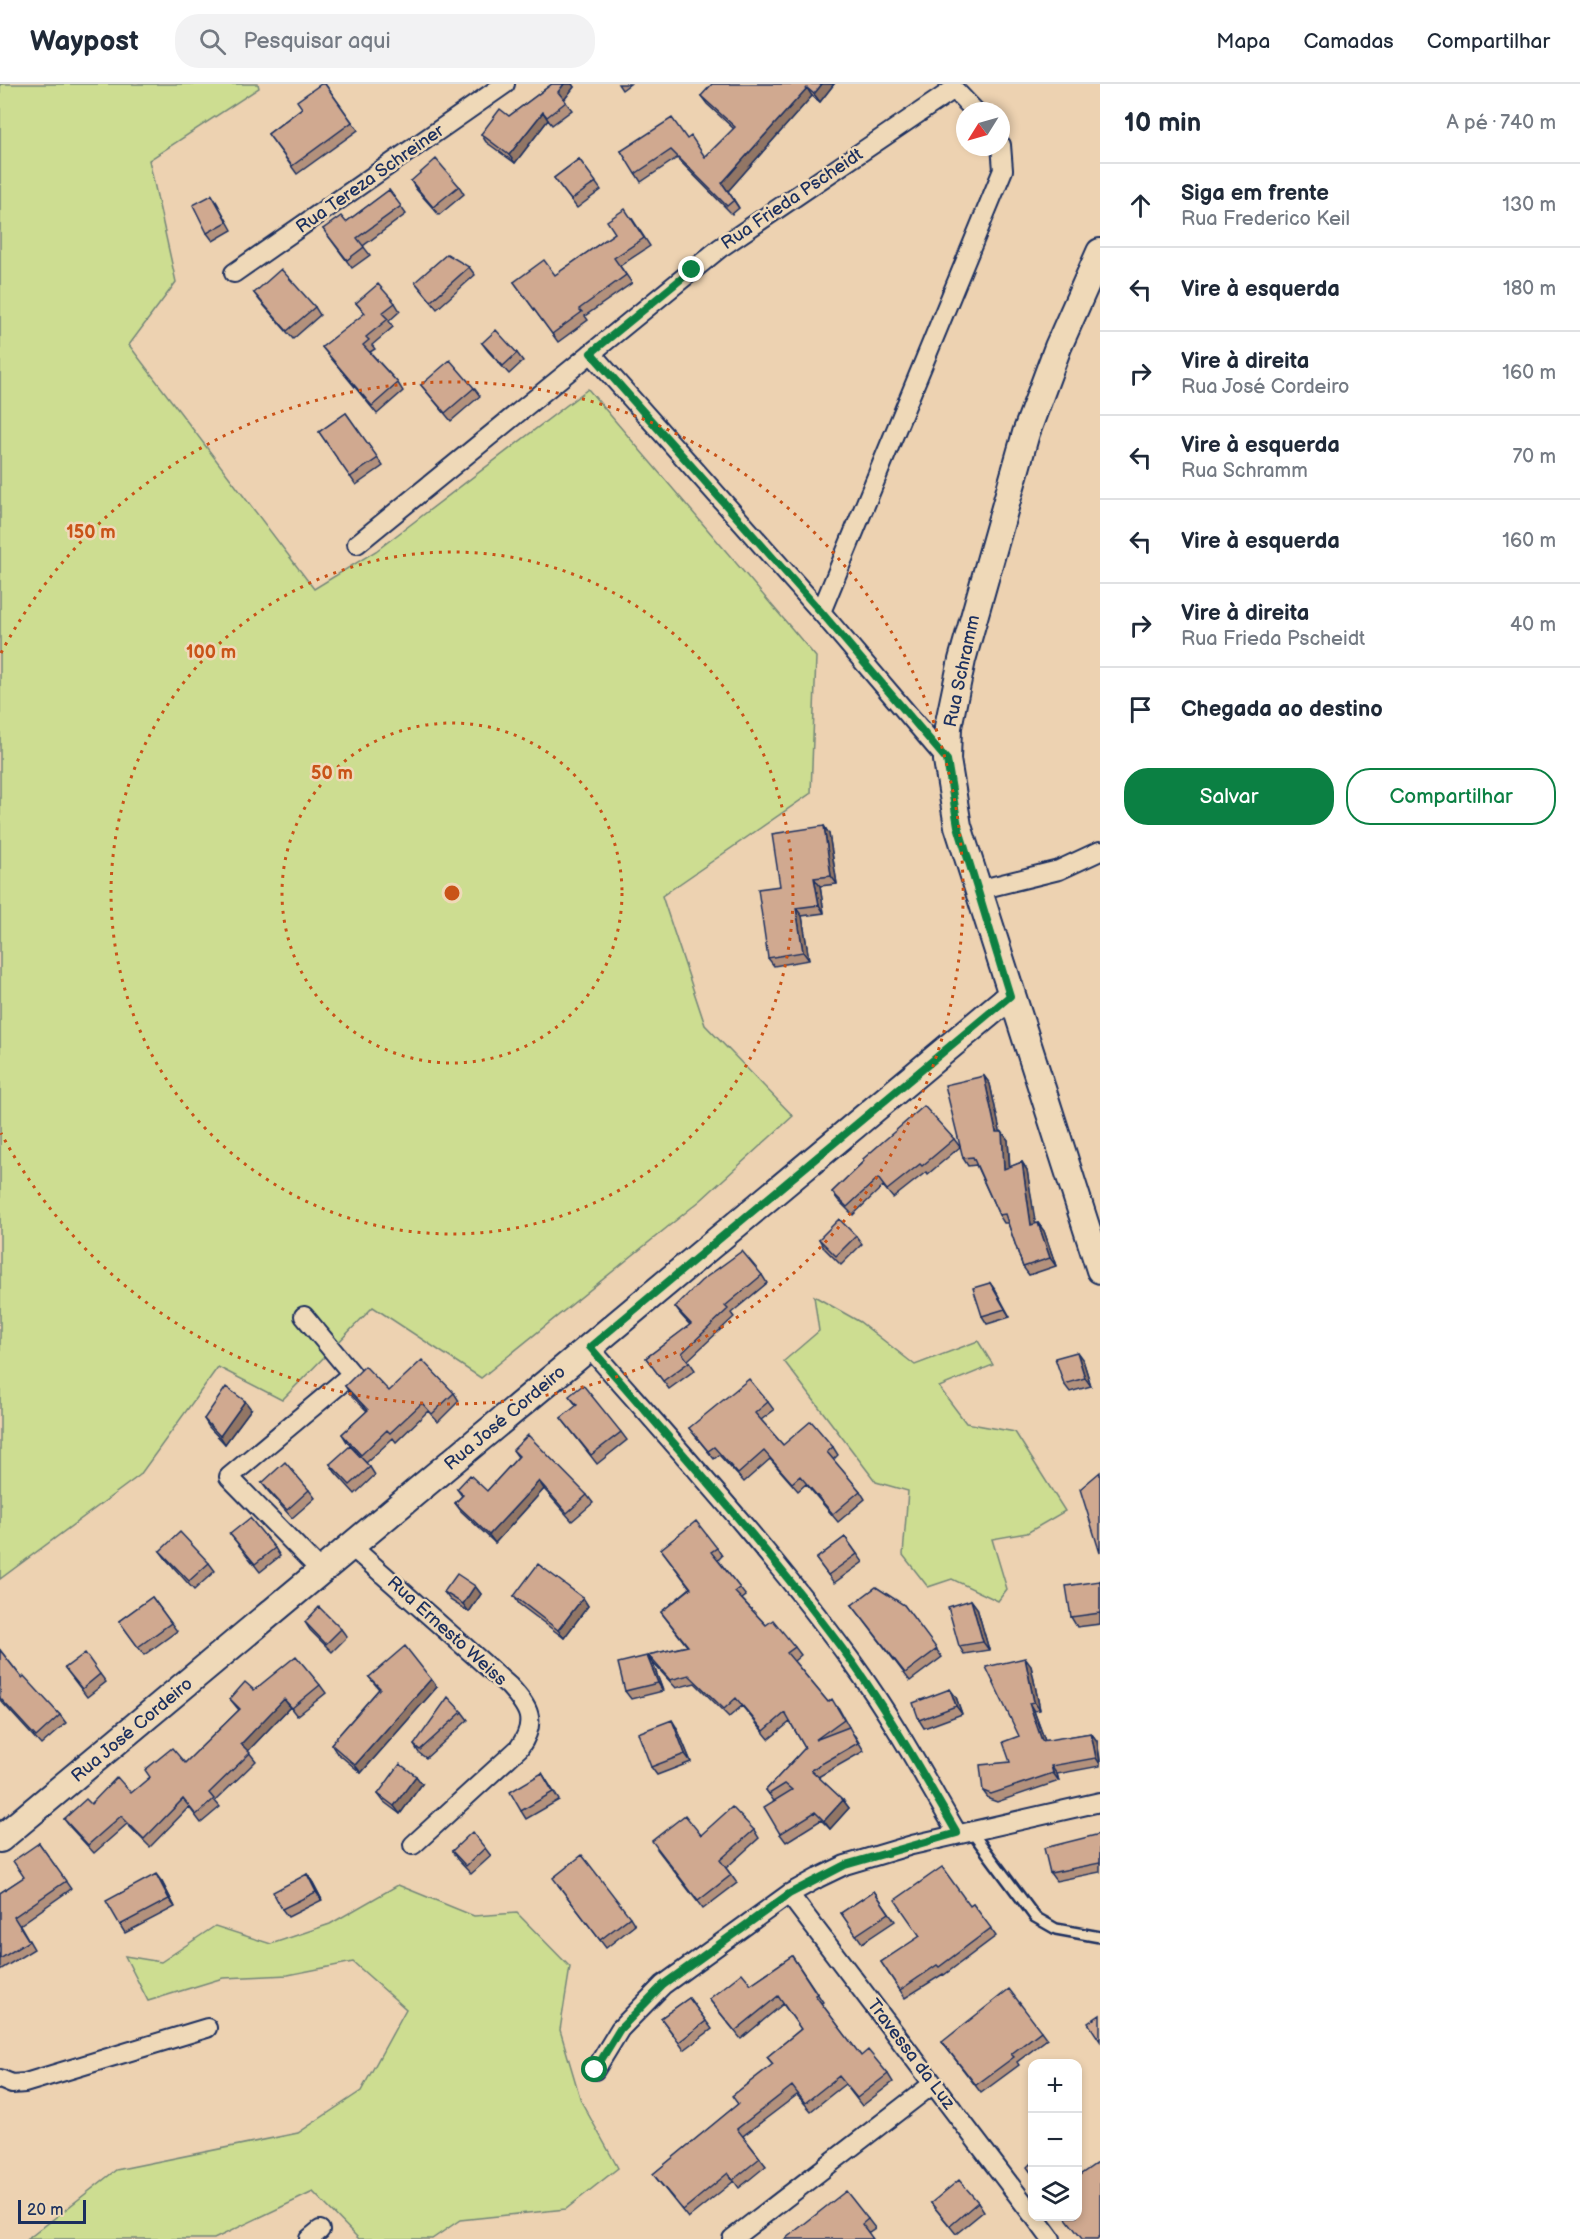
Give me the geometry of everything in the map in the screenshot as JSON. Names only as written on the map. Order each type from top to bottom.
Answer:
[{"type":"street","name":"Rua Tereza Schreiner","points":[[234,273],[505,84]]},
{"type":"street","points":[[955,86],[968,102]]},
{"type":"street","name":"Rua Frieda Pscheidt","points":[[357,544],[720,248],[955,86]]},
{"type":"street","points":[[821,612],[1003,170],[1002,156]]},
{"type":"street","name":"Rua Schramm","points":[[1100,252],[1058,347],[1010,483],[953,696],[947,760],[958,826],[1010,996],[1100,1270]]},
{"type":"street","points":[[591,353],[821,612],[947,760]]},
{"type":"street","points":[[978,890],[1059,870],[1100,851]]},
{"type":"street","name":"Rua José Cordeiro","points":[[0,1839],[1010,996]]},
{"type":"street","points":[[304,1316],[352,1374],[230,1477],[322,1572]]},
{"type":"street","points":[[590,1347],[752,1535],[839,1644],[964,1832]]},
{"type":"street","name":"Rua Ernesto Weiss","points":[[352,1547],[509,1686],[527,1709],[531,1722],[527,1736],[519,1748],[413,1845]]},
{"type":"street","points":[[595,2070],[620,2029],[663,1985],[789,1894],[845,1865],[964,1832],[1100,1802]]},
{"type":"street","name":"Travessa da Luz","points":[[789,1894],[1028,2208]]},
{"type":"street","points":[[0,2079],[12,2084],[25,2083],[207,2028]]},
{"type":"street","points":[[742,2236],[933,2084]]},
{"type":"street","name":"Travessa da Luz","points":[[1038,2221],[1051,2239]]},
{"type":"lane","points":[[964,1832],[1035,1917],[1056,1929],[1100,1937]]},
{"type":"green space","points":[[0,84],[258,84],[259,88],[149,160],[176,282],[129,345],[314,589],[376,551],[588,389],[816,657],[811,793],[662,896],[705,1025],[793,1116],[701,1200],[481,1378],[373,1307],[282,1400],[218,1367],[140,1475],[0,1579]]},
{"type":"green space","points":[[814,1296],[860,1322],[915,1365],[978,1341],[993,1365],[939,1387],[966,1423],[1015,1432],[1065,1511],[1027,1533],[992,1539],[1007,1589],[998,1601],[952,1579],[928,1587],[903,1555],[908,1491],[876,1482],[784,1361],[819,1331]]},
{"type":"green space","points":[[398,1885],[474,1916],[517,1913],[570,1967],[560,2030],[581,2101],[618,2168],[566,2209],[460,2220],[432,2239],[359,2239],[313,2192],[214,2239],[28,2239],[116,2170],[298,2133],[361,2091],[406,2009],[353,1962],[288,1975],[223,1978],[148,2001],[125,1956],[161,1962],[215,1926],[271,1944],[330,1924]]},
{"type":"building","points":[[321,84],[325,84],[352,122],[292,166],[268,134],[302,108],[297,101]]},
{"type":"building","points":[[552,84],[564,84],[558,92],[566,102],[547,117],[543,112],[509,155],[481,134],[500,109],[509,116]]},
{"type":"building","points":[[712,84],[822,84],[814,94],[807,88],[722,183],[734,200],[727,206],[671,150],[635,174],[621,151],[672,118],[687,139],[691,136],[705,157],[735,127],[701,96]]},
{"type":"building","points":[[436,159],[459,186],[433,207],[411,181]]},
{"type":"building","points":[[579,159],[596,182],[571,200],[554,178]]},
{"type":"building","points":[[389,190],[401,206],[357,238],[364,247],[347,260],[323,229],[341,216],[346,222]]},
{"type":"building","points":[[212,195],[227,222],[207,233],[193,205]]},
{"type":"building","points":[[625,209],[644,238],[614,258],[626,275],[579,309],[582,312],[552,334],[514,282],[544,260],[555,275],[615,233],[607,221]]},
{"type":"building","points":[[447,254],[469,267],[431,301],[415,282]]},
{"type":"building","points":[[281,269],[315,307],[287,331],[254,293]]},
{"type":"building","points":[[378,284],[395,303],[382,313],[388,319],[366,337],[369,340],[363,345],[398,383],[372,406],[322,347],[365,313],[356,303]]},
{"type":"building","points":[[496,330],[517,353],[503,366],[482,343]]},
{"type":"building","points":[[450,360],[474,388],[445,413],[421,385]]},
{"type":"building","points":[[346,413],[378,458],[350,477],[319,432]]},
{"type":"building","points":[[824,826],[831,876],[814,878],[819,905],[796,908],[803,952],[768,958],[758,889],[780,886],[772,834]]},
{"type":"building","points":[[984,1076],[996,1132],[1002,1132],[1004,1169],[1022,1162],[1031,1225],[1038,1223],[1050,1258],[1023,1267],[1005,1214],[999,1215],[973,1157],[963,1158],[945,1085]]},
{"type":"building","points":[[924,1106],[954,1139],[922,1166],[920,1164],[887,1190],[878,1178],[847,1207],[832,1192],[864,1161],[863,1159]]},
{"type":"building","points":[[839,1219],[856,1236],[836,1256],[819,1239]]},
{"type":"building","points":[[742,1251],[762,1275],[725,1306],[728,1309],[682,1353],[689,1362],[663,1381],[646,1358],[691,1324],[675,1307],[701,1281]]},
{"type":"building","points":[[990,1283],[1005,1309],[982,1316],[973,1288]]},
{"type":"building","points":[[1077,1352],[1085,1378],[1064,1384],[1055,1358]]},
{"type":"building","points":[[422,1360],[454,1393],[432,1414],[422,1403],[390,1433],[387,1430],[361,1455],[342,1434],[368,1410],[345,1386],[365,1366],[389,1391]]},
{"type":"building","points":[[749,1379],[768,1402],[755,1413],[783,1445],[811,1421],[833,1447],[827,1452],[860,1491],[833,1514],[800,1476],[792,1483],[764,1451],[738,1474],[714,1447],[708,1451],[689,1428]]},
{"type":"building","points":[[583,1385],[621,1432],[591,1455],[561,1418],[577,1405],[569,1396]]},
{"type":"building","points":[[226,1387],[245,1401],[220,1436],[204,1419]]},
{"type":"building","points":[[528,1435],[587,1495],[567,1513],[539,1481],[489,1535],[455,1503],[463,1495],[457,1489],[470,1475],[487,1491],[519,1456],[513,1450]]},
{"type":"building","points":[[350,1446],[370,1467],[350,1485],[330,1464]]},
{"type":"building","points":[[285,1462],[309,1490],[287,1510],[262,1483]]},
{"type":"building","points":[[1100,1472],[1100,1553],[1080,1489]]},
{"type":"building","points":[[250,1518],[275,1548],[255,1564],[230,1534]]},
{"type":"building","points":[[696,1521],[717,1548],[711,1552],[740,1588],[735,1592],[766,1625],[773,1620],[795,1647],[787,1653],[828,1702],[832,1699],[844,1719],[815,1740],[849,1727],[858,1743],[811,1770],[843,1800],[824,1821],[815,1812],[780,1834],[764,1807],[792,1790],[785,1784],[769,1794],[766,1790],[805,1748],[785,1713],[764,1731],[736,1698],[724,1709],[689,1675],[670,1680],[648,1655],[688,1646],[661,1612],[691,1588],[661,1549]]},
{"type":"building","points":[[180,1532],[209,1563],[189,1581],[160,1551]]},
{"type":"building","points":[[845,1537],[857,1554],[828,1575],[816,1559]]},
{"type":"building","points":[[538,1564],[583,1598],[558,1630],[514,1596]]},
{"type":"building","points":[[457,1574],[475,1586],[463,1604],[444,1592]]},
{"type":"building","points":[[1100,1581],[1100,1613],[1071,1617],[1066,1586]]},
{"type":"building","points":[[876,1587],[904,1605],[937,1649],[905,1673],[852,1605]]},
{"type":"building","points":[[152,1597],[171,1623],[138,1647],[119,1621]]},
{"type":"building","points":[[971,1600],[983,1642],[959,1646],[948,1607]]},
{"type":"building","points":[[319,1607],[341,1629],[326,1644],[305,1622]]},
{"type":"building","points":[[405,1646],[431,1679],[355,1765],[331,1744],[380,1688],[369,1677]]},
{"type":"building","points":[[0,1650],[22,1678],[24,1676],[60,1715],[36,1737],[0,1698]]},
{"type":"building","points":[[85,1653],[100,1674],[82,1689],[65,1668]]},
{"type":"building","points":[[296,1656],[320,1685],[292,1708],[284,1699],[241,1744],[250,1753],[209,1793],[214,1799],[196,1815],[183,1799],[144,1839],[121,1816],[88,1845],[64,1819],[86,1799],[91,1804],[117,1777],[131,1793],[150,1777],[145,1770],[172,1748],[185,1763],[240,1709],[230,1699],[245,1682],[254,1690]]},
{"type":"building","points":[[647,1656],[658,1683],[625,1691],[618,1663]]},
{"type":"building","points":[[1025,1658],[1034,1702],[1029,1703],[1042,1741],[1091,1733],[1096,1758],[1051,1766],[1053,1773],[991,1794],[983,1791],[980,1765],[1010,1762],[1003,1742],[1019,1736],[986,1667]]},
{"type":"building","points":[[950,1689],[956,1706],[919,1720],[913,1703]]},
{"type":"building","points":[[448,1697],[462,1712],[420,1750],[414,1745]]},
{"type":"building","points":[[672,1720],[685,1754],[651,1767],[638,1733]]},
{"type":"building","points":[[400,1764],[416,1776],[394,1806],[378,1794]]},
{"type":"building","points":[[542,1773],[553,1792],[521,1811],[510,1792]]},
{"type":"building","points":[[732,1807],[754,1830],[720,1860],[731,1875],[698,1901],[652,1841],[685,1815],[701,1835]]},
{"type":"building","points":[[472,1832],[485,1848],[466,1866],[452,1851]]},
{"type":"building","points":[[1100,1834],[1100,1863],[1050,1873],[1044,1848]]},
{"type":"building","points":[[39,1843],[66,1881],[14,1917],[29,1941],[0,1959],[0,1893],[24,1877],[13,1861]]},
{"type":"building","points":[[582,1855],[630,1917],[600,1940],[553,1878]]},
{"type":"building","points":[[942,1867],[970,1906],[973,1904],[991,1928],[939,1967],[937,1965],[900,1990],[881,1962],[920,1936],[895,1900]]},
{"type":"building","points":[[156,1874],[169,1899],[120,1925],[106,1901]]},
{"type":"building","points":[[307,1874],[316,1892],[282,1909],[273,1892]]},
{"type":"building","points":[[874,1891],[889,1913],[856,1935],[841,1913]]},
{"type":"building","points":[[792,1956],[817,1994],[815,1995],[861,2056],[868,2050],[888,2074],[857,2098],[839,2076],[805,2103],[792,2086],[737,2129],[760,2158],[733,2180],[728,2173],[683,2210],[653,2174],[738,2104],[732,2096],[773,2064],[767,2057],[801,2029],[778,1996],[735,2031],[709,1999],[742,1973],[751,1984]]},
{"type":"building","points":[[1009,1989],[1041,2031],[1011,2054],[1014,2057],[976,2085],[942,2042]]},
{"type":"building","points":[[689,1998],[706,2021],[679,2042],[661,2018]]},
{"type":"building","points":[[1100,2015],[1100,2041],[1088,2023]]},
{"type":"building","points":[[1100,2161],[1100,2236],[1097,2239],[1082,2239],[1068,2221],[1082,2221],[1082,2174]]},
{"type":"building","points":[[959,2180],[978,2202],[950,2226],[931,2203]]},
{"type":"building","points":[[846,2191],[868,2219],[862,2224],[873,2239],[785,2239]]},
{"type":"route","points":[[595,2070],[620,2029],[663,1985],[789,1894],[845,1865],[957,1833],[891,1719],[852,1662],[752,1535],[590,1347],[1010,996],[958,826],[947,760],[821,612],[591,353],[692,270]]}]
